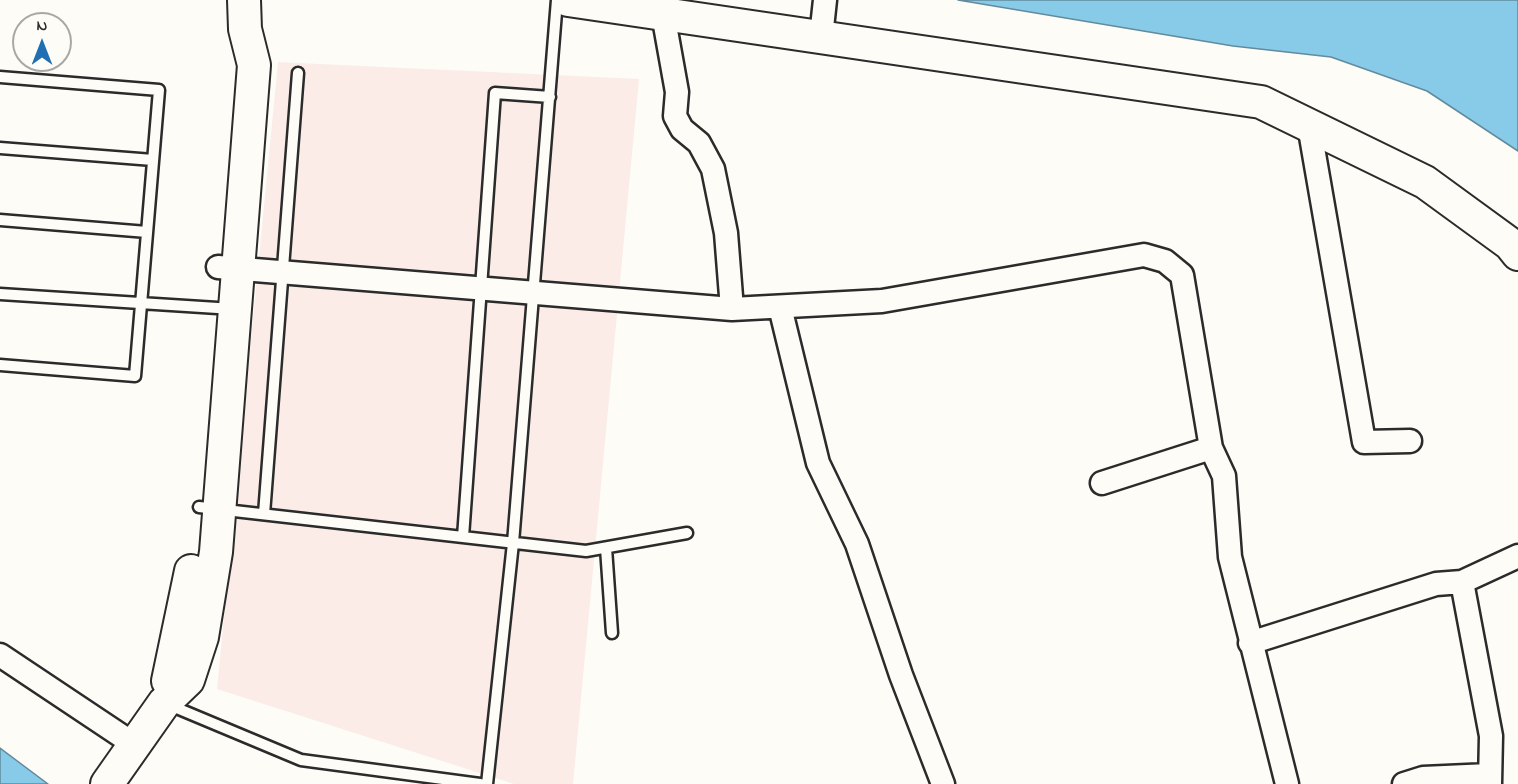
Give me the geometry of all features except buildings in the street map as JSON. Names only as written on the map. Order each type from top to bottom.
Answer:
[{"type":"street","points":[[568,0],[1261,102],[1425,182],[1510,244],[1518,254]]},
{"type":"street","points":[[820,37],[825,0]]},
{"type":"street","points":[[0,655],[122,763],[164,703],[191,576],[209,508],[228,268],[233,61],[244,14]]},
{"type":"street","points":[[663,14],[676,92],[675,116],[682,129],[699,143],[713,169],[726,233],[732,309]]},
{"type":"street","points":[[1309,125],[1364,442],[1410,441]]},
{"type":"street","points":[[228,268],[732,309],[882,300],[1144,255],[1165,261],[1182,275],[1211,448],[1224,476],[1230,556],[1287,784]]},
{"type":"street","points":[[780,307],[818,463],[857,544],[901,675],[943,784]]},
{"type":"street","points":[[1102,483],[1211,448]]},
{"type":"street","points":[[1250,643],[1436,584],[1462,582],[1518,556]]},
{"type":"street","points":[[1404,784],[1423,778],[1490,779],[1491,736],[1462,582]]},
{"type":"lane","points":[[487,784],[513,543],[558,0]]},
{"type":"lane","points":[[264,514],[298,73]]},
{"type":"lane","points":[[0,77],[159,90],[135,376],[0,365]]},
{"type":"lane","points":[[464,537],[495,93],[550,97]]},
{"type":"lane","points":[[0,148],[153,160]]},
{"type":"lane","points":[[0,220],[147,232]]},
{"type":"lane","points":[[0,294],[225,309]]},
{"type":"lane","points":[[209,508],[586,551],[687,533]]},
{"type":"lane","points":[[606,548],[612,633]]},
{"type":"lane","points":[[164,703],[301,760],[480,784]]},
{"type":"shaded area","points":[[278,62],[639,79],[573,784],[514,784],[217,689]]},
{"type":"water","points":[[958,0],[1518,0],[1518,151],[1427,91],[1331,57],[1233,46]]},
{"type":"water","points":[[0,748],[48,784],[0,784]]}]
